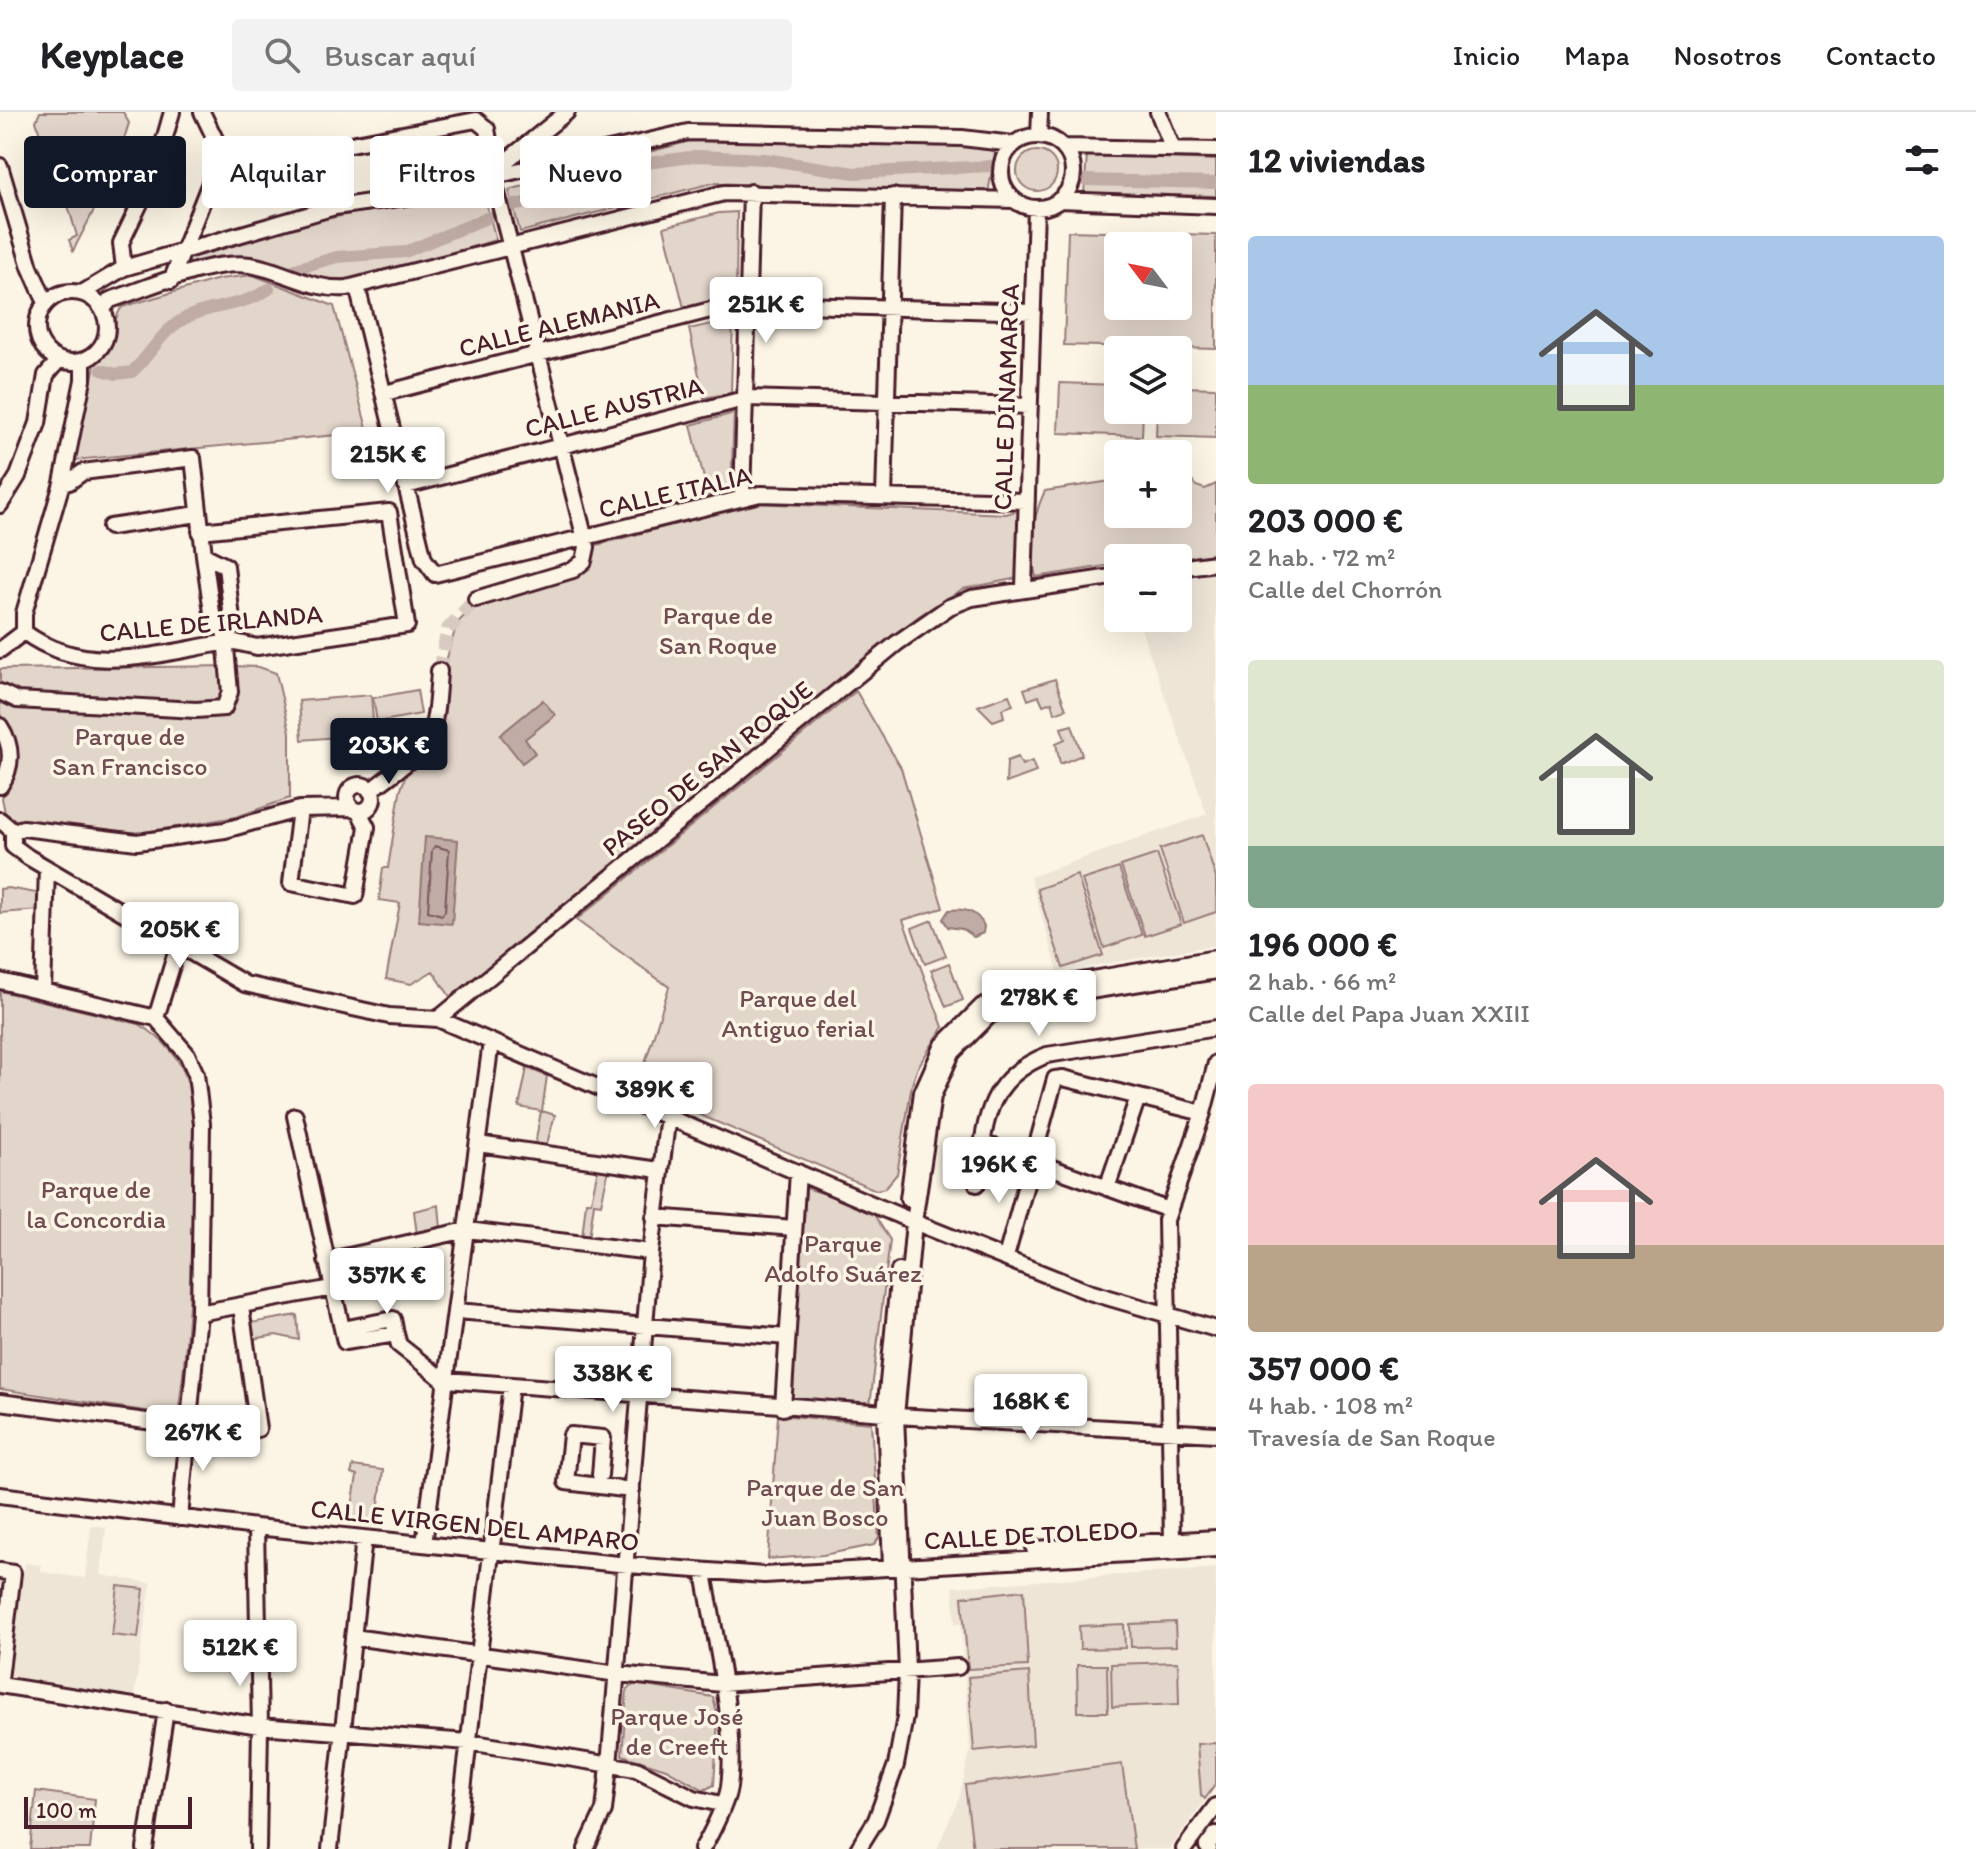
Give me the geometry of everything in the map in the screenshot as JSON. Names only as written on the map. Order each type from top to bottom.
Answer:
[{"type":"street","points":[[124,268],[121,243],[155,172],[172,112]]},
{"type":"street","points":[[202,112],[214,136]]},
{"type":"street","points":[[504,163],[567,112]]},
{"type":"street","points":[[1039,136],[1040,112]]},
{"type":"street","points":[[1158,112],[1173,149]]},
{"type":"street","points":[[392,136],[476,120],[487,129],[487,136]]},
{"type":"street","points":[[504,171],[700,131],[962,138],[1013,144],[1039,136],[1063,147],[1216,150]]},
{"type":"street","points":[[1013,144],[1002,162],[1000,174],[1014,200]]},
{"type":"street","points":[[1059,200],[1071,182],[1073,169],[1063,147]]},
{"type":"street","points":[[0,166],[30,267],[46,303]]},
{"type":"street","points":[[103,309],[110,300],[217,266],[240,264],[318,287],[357,286],[702,197],[751,192],[1014,200],[1036,208],[1059,200],[1216,206]]},
{"type":"street","points":[[742,498],[751,192]]},
{"type":"street","points":[[884,497],[893,196]]},
{"type":"street","points":[[171,281],[202,202]]},
{"type":"street","points":[[82,293],[100,279],[124,268],[335,207],[370,202]]},
{"type":"street","points":[[476,599],[573,570],[584,561],[586,538],[501,208]]},
{"type":"street","name":"CALLE DINAMARCA","points":[[1024,588],[1036,208]]},
{"type":"street","points":[[195,220],[197,233],[211,242]]},
{"type":"street","points":[[357,286],[406,486]]},
{"type":"street","points":[[29,447],[43,348],[37,320],[46,303],[63,293],[82,293],[103,309],[108,330],[105,341],[92,356],[83,361],[59,360],[43,348]]},
{"type":"street","name":"CALLE ALEMANIA","points":[[385,393],[735,303],[1033,312]]},
{"type":"street","points":[[0,505],[38,423],[46,375],[59,360]]},
{"type":"street","points":[[0,650],[24,632],[24,613],[62,483],[83,380],[83,361]]},
{"type":"street","name":"CALLE AUSTRIA","points":[[406,486],[745,399],[1030,406]]},
{"type":"street","points":[[0,692],[17,700],[215,710],[224,708],[230,692],[223,627],[200,531],[193,458],[83,472],[62,483]]},
{"type":"street","name":"CALLE ITALIA","points":[[406,486],[426,564],[435,574],[767,494],[1027,501]]},
{"type":"street","name":"CALLE DE IRLANDA","points":[[24,632],[37,642],[107,662],[225,643],[257,647],[407,625],[389,512],[200,531]]},
{"type":"street","points":[[110,527],[198,514]]},
{"type":"street","points":[[1192,566],[1216,563]]},
{"type":"street","name":"PASEO DE SAN ROQUE","points":[[438,1019],[897,643],[949,607],[972,598],[1024,588],[1104,578]]},
{"type":"street","points":[[370,791],[430,740],[435,725],[439,671]]},
{"type":"street","points":[[0,726],[10,751],[1,787]]},
{"type":"street","points":[[12,834],[137,842],[225,830],[300,809],[355,810],[372,803],[370,791],[362,785],[353,787],[346,799],[355,810],[367,827],[355,896],[291,883],[300,809]]},
{"type":"street","points":[[0,809],[11,822],[12,834]]},
{"type":"street","points":[[0,820],[47,868],[245,984],[411,1018],[438,1019],[909,1220],[1089,1292],[1216,1329]]},
{"type":"street","points":[[43,991],[47,868]]},
{"type":"street","points":[[156,1018],[178,946]]},
{"type":"street","points":[[858,1849],[876,1820],[896,1765],[905,1717],[907,1671],[890,1414],[922,1092],[943,1045],[982,1006],[1028,990],[1216,958]]},
{"type":"street","points":[[909,1220],[933,1096],[952,1053],[990,1015],[1033,1000],[1216,971]]},
{"type":"street","points":[[0,981],[156,1018],[187,1054],[200,1087],[199,1313],[180,1518]]},
{"type":"street","points":[[977,1184],[983,1143],[997,1091],[1022,1065],[1047,1055],[1216,1028]]},
{"type":"street","points":[[424,1544],[491,1042]]},
{"type":"street","points":[[1172,1541],[1165,1232],[1169,1210],[1215,1069]]},
{"type":"street","points":[[1006,1257],[1055,1079],[1063,1078],[1203,1113]]},
{"type":"street","points":[[1107,1188],[1138,1097]]},
{"type":"street","points":[[586,1849],[604,1810],[609,1766],[628,1565],[654,1217],[668,1115]]},
{"type":"street","points":[[295,1116],[345,1342],[396,1334],[399,1345],[446,1381],[783,1408],[1216,1434]]},
{"type":"street","points":[[983,1143],[1169,1210]]},
{"type":"street","points":[[478,1144],[659,1170]]},
{"type":"street","points":[[783,1408],[798,1172]]},
{"type":"street","points":[[654,1217],[794,1228]]},
{"type":"street","points":[[326,1261],[467,1230],[651,1252]]},
{"type":"street","points":[[199,1313],[332,1288]]},
{"type":"street","points":[[0,1402],[258,1429],[241,1307]]},
{"type":"street","points":[[456,1311],[787,1337]]},
{"type":"street","points":[[456,1849],[511,1385]]},
{"type":"street","points":[[600,1475],[603,1438],[571,1435],[566,1482],[632,1490]]},
{"type":"street","name":"CALLE VIRGEN DEL AMPARO","points":[[0,1495],[256,1527],[704,1572]]},
{"type":"street","points":[[256,1527],[260,1726],[258,1849]]},
{"type":"street","points":[[330,1849],[364,1538]]},
{"type":"street","name":"CALLE DE TOLEDO","points":[[704,1572],[764,1575],[1216,1538]]},
{"type":"street","name":"CALLE DE TOLEDO","points":[[899,1563],[1216,1549]]},
{"type":"street","points":[[0,1571],[13,1573],[0,1682],[260,1726],[468,1742],[636,1769],[694,1798],[721,1804]]},
{"type":"street","points":[[702,1849],[715,1827],[721,1804],[729,1790],[722,1684],[704,1572]]},
{"type":"street","points":[[353,1637],[618,1674],[722,1684],[958,1667]]},
{"type":"street","points":[[145,1849],[166,1710]]},
{"type":"street","points":[[1184,1849],[1216,1808]]},
{"type":"street","points":[[1212,1849],[1207,1846],[1216,1834]]},
{"type":"shaded area","points":[[1216,571],[1216,945],[1058,972],[1030,877],[1207,814],[1142,632],[1192,632],[1192,574]]},
{"type":"shaded area","points":[[91,1525],[106,1527],[101,1575],[151,1583],[134,1698],[8,1681],[25,1563],[41,1565],[41,1572],[85,1578]]},
{"type":"shaded area","points":[[1216,1568],[1216,1784],[1170,1849],[937,1849],[959,1798],[970,1751],[961,1624],[955,1624],[953,1587]]},
{"type":"green space","points":[[40,112],[123,112],[129,123],[125,136],[41,136],[36,121]]},
{"type":"green space","points":[[690,141],[996,146],[988,194],[713,183],[651,199],[651,152]]},
{"type":"green space","points":[[1037,151],[1051,157],[1057,171],[1051,185],[1037,191],[1023,185],[1017,171],[1023,157]]},
{"type":"green space","points":[[1087,155],[1216,160],[1216,196],[1084,193]]},
{"type":"green space","points":[[520,187],[520,208],[615,208],[520,232],[509,190]]},
{"type":"green space","points":[[69,208],[95,208],[73,251],[69,240],[77,236]]},
{"type":"green space","points":[[381,208],[487,208],[496,240],[357,278],[317,278],[246,258],[186,267],[190,258],[310,222]]},
{"type":"green space","points":[[737,212],[736,295],[684,308],[664,227],[719,213]]},
{"type":"green space","points":[[1068,231],[1105,232],[1104,320],[1192,320],[1192,234],[1216,235],[1216,349],[1192,348],[1192,336],[1104,336],[1104,346],[1064,345]]},
{"type":"green space","points":[[253,275],[334,306],[368,432],[75,460],[95,365],[107,348],[122,307],[219,279]]},
{"type":"green space","points":[[733,319],[731,393],[704,398],[689,329]]},
{"type":"green space","points":[[1060,383],[1104,385],[1104,424],[1142,424],[1142,436],[1058,433]]},
{"type":"green space","points":[[1192,387],[1216,388],[1216,438],[1156,436],[1156,424],[1192,424]]},
{"type":"green space","points":[[734,413],[731,493],[708,495],[691,425]]},
{"type":"green space","points":[[1192,481],[1205,489],[1216,484],[1216,554],[1192,557],[1192,544],[1104,544],[1104,566],[1036,577],[1033,533],[1045,491],[1104,482],[1104,528],[1192,528]]},
{"type":"green space","name":"Parque de San Roque","points":[[754,503],[1006,514],[1020,510],[1018,578],[963,589],[919,616],[451,998],[433,971],[411,984],[386,979],[400,903],[379,900],[383,868],[388,868],[400,792],[410,764],[428,751],[438,734],[445,665],[457,623],[478,603],[560,579],[593,546]]},
{"type":"green space","name":"Parque de San Francisco","points":[[259,667],[276,673],[290,732],[290,798],[236,817],[133,834],[16,820],[5,813],[2,798],[12,770],[14,738],[0,714],[0,669]]},
{"type":"green space","points":[[1055,679],[1066,709],[1055,713],[1052,702],[1043,705],[1039,696],[1028,700],[1024,689]]},
{"type":"green space","points":[[417,690],[421,714],[377,722],[373,698]]},
{"type":"green space","name":"Parque del Antiguo ferial","points":[[856,691],[901,768],[943,908],[903,920],[943,1027],[918,1067],[912,1084],[897,1174],[885,1188],[876,1190],[637,1088],[669,987],[576,920]]},
{"type":"green space","points":[[371,695],[374,734],[302,740],[299,701]]},
{"type":"green space","points":[[1009,695],[1013,705],[1002,709],[1004,717],[993,721],[978,706]]},
{"type":"green space","points":[[1072,725],[1082,755],[1060,764],[1056,743],[1065,739],[1061,728]]},
{"type":"green space","points":[[1018,757],[1022,765],[1032,761],[1036,772],[1006,783],[1007,761]]},
{"type":"green space","points":[[1202,835],[1216,878],[1216,912],[1184,923],[1160,849]]},
{"type":"green space","points":[[1157,854],[1181,924],[1145,936],[1121,866]]},
{"type":"green space","points":[[1119,868],[1142,935],[1104,948],[1082,880]]},
{"type":"green space","points":[[1077,875],[1103,955],[1063,968],[1037,889]]},
{"type":"green space","points":[[0,889],[42,894],[40,910],[0,913]]},
{"type":"green space","points":[[932,920],[946,956],[925,964],[912,928]]},
{"type":"green space","points":[[949,963],[963,1000],[946,1007],[931,970]]},
{"type":"green space","name":"Parque de la Concordia","points":[[0,991],[139,1024],[170,1049],[185,1074],[193,1119],[192,1237],[188,1326],[178,1416],[0,1389]]},
{"type":"green space","points":[[527,1068],[547,1076],[542,1111],[555,1115],[546,1147],[535,1145],[541,1111],[519,1107]]},
{"type":"green space","points":[[598,1168],[609,1169],[601,1204],[594,1203],[589,1239],[582,1238],[586,1202],[591,1202]]},
{"type":"green space","name":"Parque Adolfo Suárez","points":[[806,1188],[870,1208],[890,1240],[870,1406],[787,1399]]},
{"type":"green space","points":[[439,1205],[441,1229],[417,1235],[414,1211]]},
{"type":"green space","points":[[359,1260],[365,1284],[339,1290],[334,1266]]},
{"type":"green space","points":[[297,1315],[299,1340],[276,1335],[253,1339],[251,1323]]},
{"type":"green space","name":"Parque de San Juan Bosco","points":[[778,1415],[871,1423],[879,1538],[874,1545],[823,1555],[768,1559]]},
{"type":"green space","points":[[353,1466],[383,1470],[377,1521],[350,1519],[357,1476],[351,1474]]},
{"type":"green space","points":[[118,1586],[144,1589],[138,1638],[112,1635]]},
{"type":"green space","points":[[1024,1590],[1028,1666],[968,1669],[962,1597]]},
{"type":"green space","points":[[1175,1622],[1176,1646],[1131,1647],[1130,1624]]},
{"type":"green space","points":[[1124,1624],[1125,1648],[1080,1649],[1079,1626]]},
{"type":"green space","points":[[1178,1662],[1179,1704],[1112,1707],[1111,1664]]},
{"type":"green space","points":[[1077,1665],[1107,1665],[1108,1712],[1078,1712]]},
{"type":"green space","points":[[1029,1672],[1033,1745],[974,1751],[968,1677]]},
{"type":"green space","name":"Parque José de Creeft","points":[[635,1684],[713,1697],[718,1718],[714,1785],[704,1790],[666,1769],[622,1755],[627,1689]]},
{"type":"green space","points":[[1216,1743],[1216,1784],[1205,1799],[1201,1795],[1197,1744]]},
{"type":"green space","points":[[1122,1764],[1134,1849],[973,1849],[965,1785]]},
{"type":"green space","points":[[36,1791],[95,1799],[90,1849],[30,1849]]},
{"type":"water","points":[[543,700],[555,715],[525,739],[535,753],[522,763],[500,735]]},
{"type":"water","points":[[425,837],[458,840],[452,924],[419,921]]},
{"type":"water","points":[[949,910],[965,910],[974,914],[984,926],[983,933],[974,937],[962,929],[948,927],[943,919]]},
{"type":"waterway","points":[[511,206],[545,199],[634,165],[697,156],[765,159],[854,173],[991,166]]},
{"type":"waterway","points":[[1084,180],[1216,183]]},
{"type":"waterway","points":[[295,269],[337,257],[405,252],[489,217]]},
{"type":"waterway","points":[[102,370],[116,374],[132,372],[167,332],[185,318],[234,304],[269,289]]},
{"type":"tunnel","points":[[439,671],[448,629],[476,599]]}]
